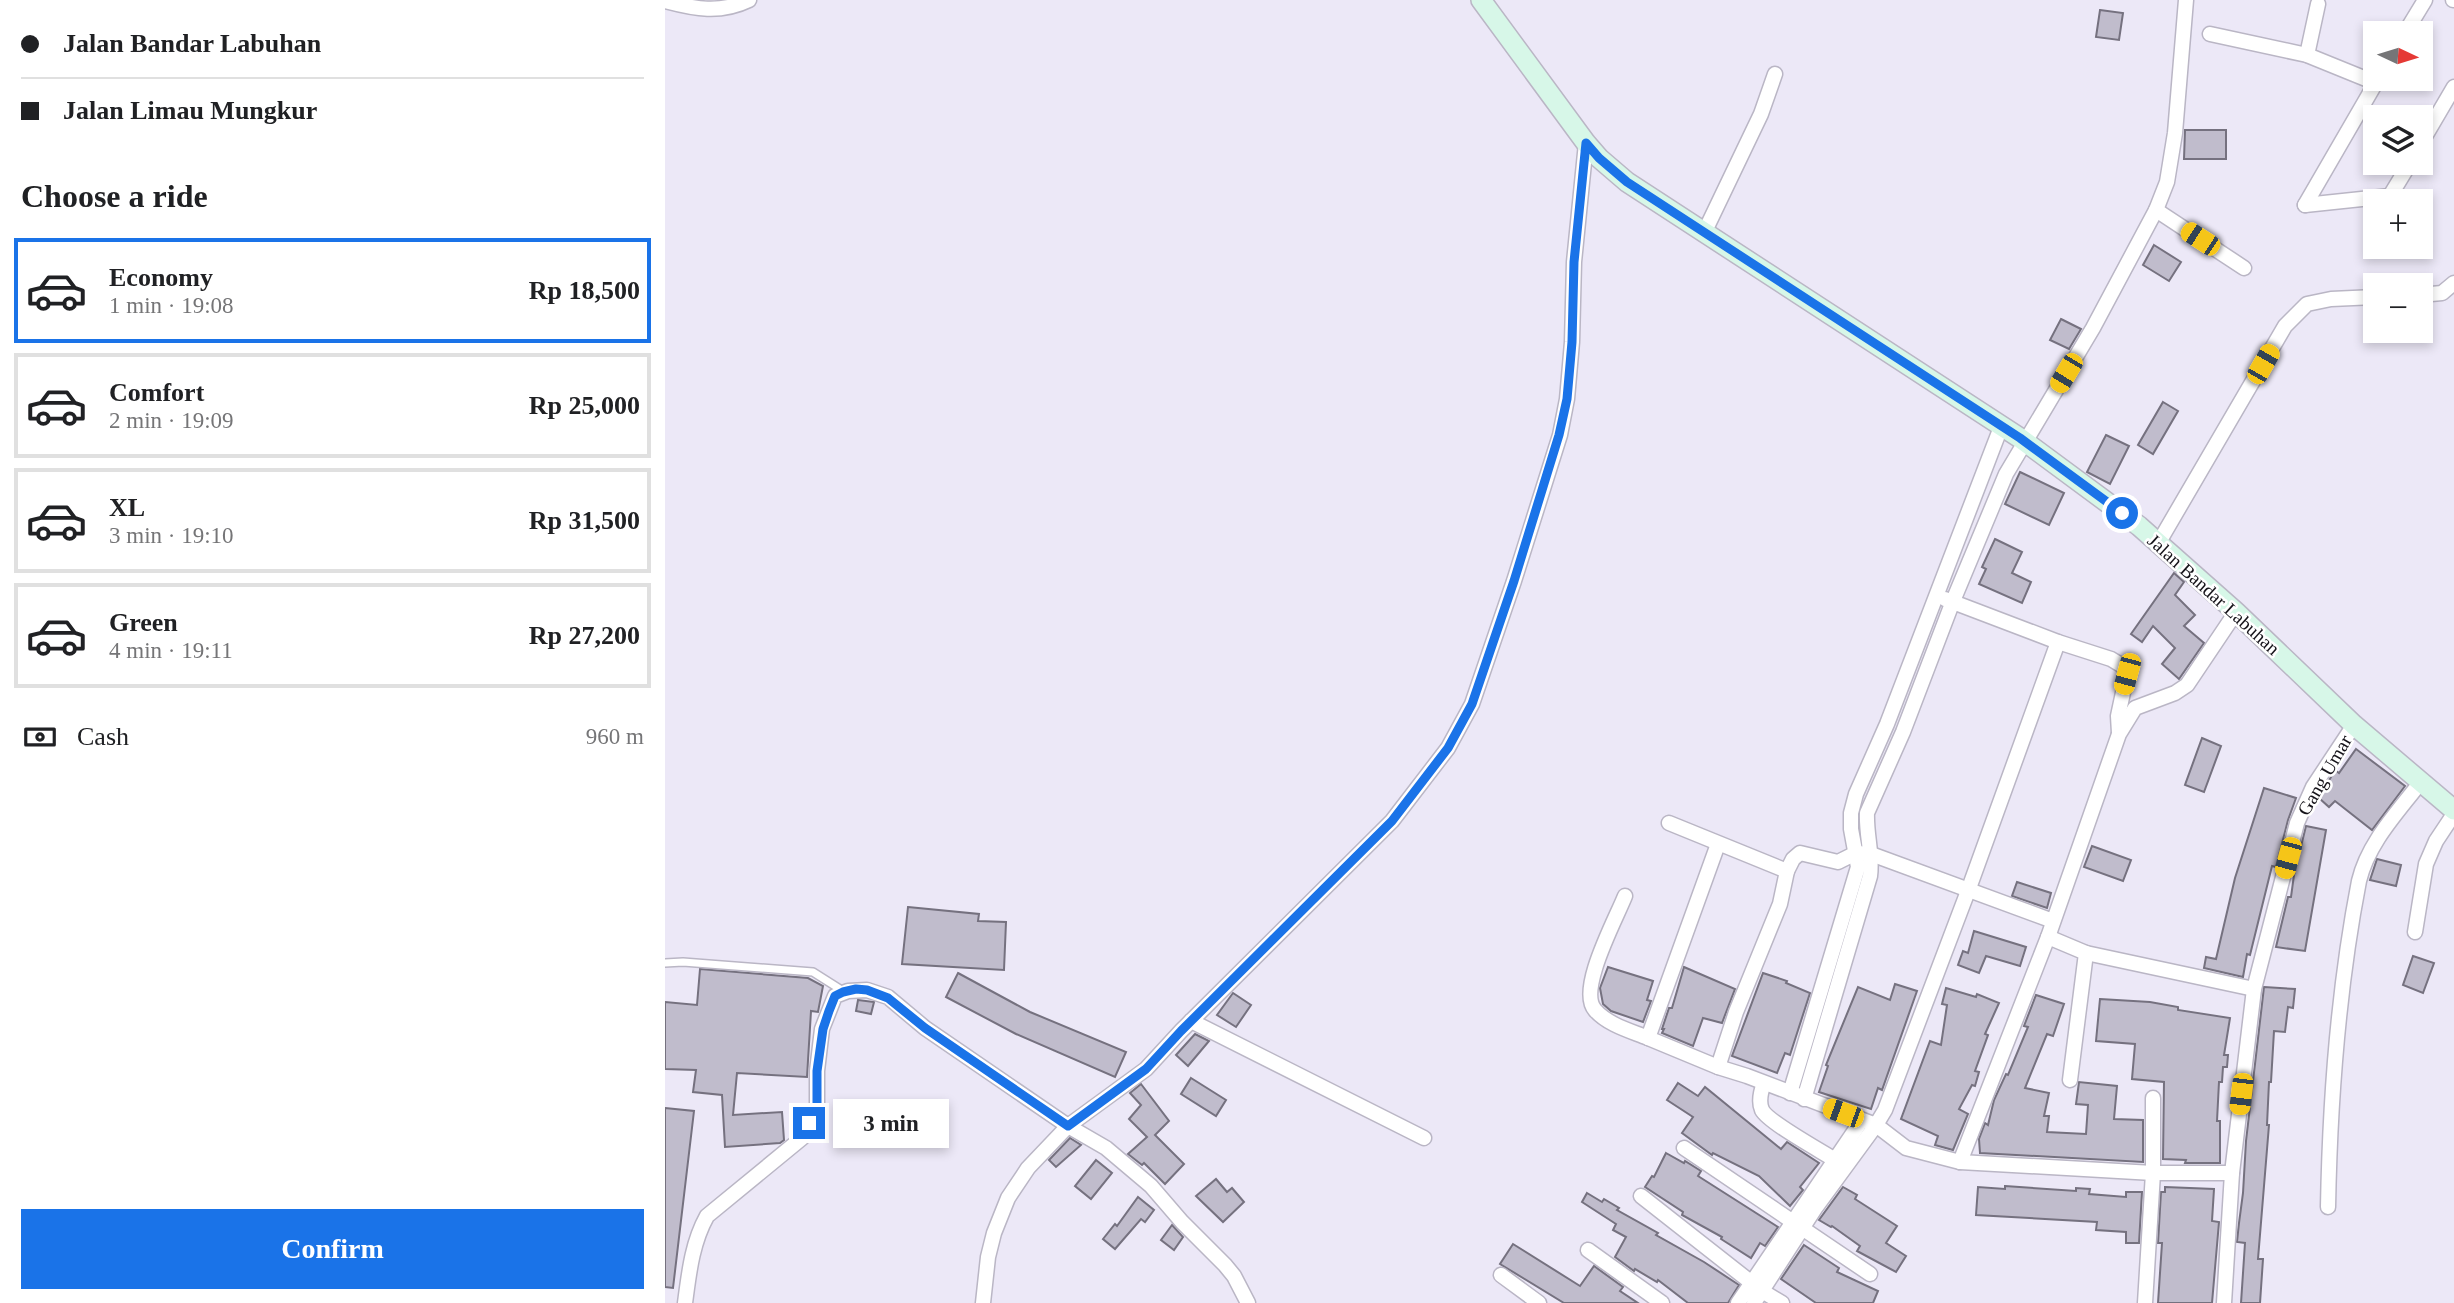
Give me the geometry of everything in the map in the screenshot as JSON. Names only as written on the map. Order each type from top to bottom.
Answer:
[{"type":"main road","name":"Jalan Bandar Labuhan","points":[[1481,0],[1586,143],[1627,182],[2025,442],[2159,542],[2237,612],[2354,725],[2454,812]]},
{"type":"street","points":[[665,1],[707,10],[731,7],[749,0]]},
{"type":"street","points":[[1797,1096],[1863,875],[1867,813],[1903,732],[1953,601],[2006,474],[2093,328],[2156,210],[2167,182],[2175,133],[2186,0]]},
{"type":"street","points":[[2412,21],[2424,0]]},
{"type":"street","points":[[2307,55],[2318,4]]},
{"type":"street","points":[[2210,34],[2307,55],[2363,76]]},
{"type":"street","points":[[1705,231],[1761,114],[1775,74]]},
{"type":"street","points":[[2433,123],[2454,87]]},
{"type":"street","points":[[2363,105],[2305,205],[2390,196],[2403,175]]},
{"type":"street","points":[[983,1303],[988,1257],[1008,1198],[1028,1168],[1068,1126],[1146,1069],[1392,821],[1448,748],[1472,704],[1514,581],[1559,435],[1567,399],[1574,262],[1586,143]]},
{"type":"street","points":[[2156,210],[2244,268]]},
{"type":"street","points":[[2433,294],[2442,293],[2454,283]]},
{"type":"street","points":[[2159,542],[2285,326],[2307,304],[2331,299],[2363,298]]},
{"type":"street","points":[[2001,427],[1854,804],[1850,830],[1864,853],[2053,921]]},
{"type":"street","points":[[1971,509],[1988,517]]},
{"type":"street","points":[[1935,595],[2058,642],[2111,659],[2126,668],[2118,716],[2119,734]]},
{"type":"street","points":[[1960,1162],[2048,937],[2119,734],[2135,708],[2159,700],[2187,685],[2237,612]]},
{"type":"street","points":[[1798,1224],[1877,1125],[1894,1089],[1969,891],[2058,642]]},
{"type":"street","name":"Gang Umar","points":[[2224,1303],[2232,1173],[2254,989],[2297,823],[2313,787],[2354,725]]},
{"type":"street","points":[[2328,1207],[2330,1107],[2340,999],[2359,881],[2370,850],[2420,783]]},
{"type":"street","points":[[2415,932],[2426,864],[2454,812]]},
{"type":"street","points":[[1669,823],[1787,871]]},
{"type":"street","points":[[1648,1038],[1718,844]]},
{"type":"street","points":[[1718,1068],[1780,904],[1787,871],[1793,859],[1800,853],[1838,862],[1864,853]]},
{"type":"street","points":[[1625,897],[1591,982],[1591,1003],[1597,1012],[1612,1023],[1718,1068],[1877,1125],[1906,1148],[1960,1162],[2153,1173],[2232,1173]]},
{"type":"street","points":[[2048,937],[2086,953],[2254,989]]},
{"type":"street","points":[[2070,1080],[2086,953]]},
{"type":"street","points":[[685,1303],[693,1249],[707,1216],[802,1139],[817,1105],[817,1071],[823,1029],[835,996],[843,992],[867,990],[888,998],[925,1028],[1068,1126],[1106,1148],[1151,1186],[1225,1265],[1248,1303]]},
{"type":"street","points":[[1191,1021],[1424,1138]]},
{"type":"street","points":[[1764,1083],[1761,1092],[1762,1111],[1835,1160]]},
{"type":"street","points":[[2145,1303],[2153,1173],[2153,1098]]},
{"type":"street","points":[[1738,1303],[1756,1292],[1862,1120]]},
{"type":"street","points":[[1684,1148],[1870,1274]]},
{"type":"street","points":[[1641,1196],[1756,1292],[1782,1303]]},
{"type":"street","points":[[1588,1250],[1662,1303]]},
{"type":"street","points":[[1501,1275],[1539,1303]]},
{"type":"street","points":[[1512,1303],[1522,1290]]},
{"type":"lane","points":[[665,963],[708,963],[813,972],[843,992]]},
{"type":"building","points":[[2100,10],[2123,13],[2119,40],[2096,37]]},
{"type":"building","points":[[2185,130],[2226,130],[2226,159],[2184,159]]},
{"type":"building","points":[[2154,245],[2181,262],[2169,281],[2143,265]]},
{"type":"building","points":[[2061,319],[2081,329],[2069,349],[2050,340]]},
{"type":"building","points":[[2163,402],[2178,411],[2153,454],[2138,445]]},
{"type":"building","points":[[2106,435],[2129,446],[2110,484],[2087,472]]},
{"type":"building","points":[[2020,472],[2064,493],[2049,525],[2005,504]]},
{"type":"building","points":[[1995,539],[2022,552],[2012,573],[2031,582],[2022,603],[1979,584],[1986,569],[1982,567]]},
{"type":"building","points":[[2174,573],[2184,582],[2175,595],[2195,615],[2184,626],[2204,643],[2179,679],[2162,664],[2175,648],[2153,626],[2142,642],[2131,634]]},
{"type":"building","points":[[2202,738],[2221,746],[2204,792],[2185,785]]},
{"type":"building","points":[[2356,749],[2405,786],[2372,830],[2335,801],[2329,807],[2319,798],[2335,770],[2339,773]]},
{"type":"building","points":[[2264,788],[2296,798],[2276,867],[2272,866],[2243,977],[2204,968],[2206,957],[2216,959],[2235,878]]},
{"type":"building","points":[[2306,826],[2326,830],[2305,951],[2276,947],[2288,897],[2291,897]]},
{"type":"building","points":[[2092,846],[2131,860],[2123,881],[2084,867]]},
{"type":"building","points":[[2377,859],[2401,865],[2396,886],[2370,880]]},
{"type":"building","points":[[2017,882],[2051,893],[2047,908],[2012,896]]},
{"type":"building","points":[[908,907],[979,914],[978,921],[1006,922],[1004,970],[902,964]]},
{"type":"building","points":[[1974,931],[2026,947],[2020,966],[1986,956],[1979,973],[1958,965],[1963,951],[1968,953]]},
{"type":"building","points":[[2413,956],[2434,963],[2423,993],[2403,985]]},
{"type":"building","points":[[1608,967],[1653,981],[1647,1000],[1651,1001],[1643,1022],[1611,1011],[1603,1004],[1600,988]]},
{"type":"building","points":[[1684,967],[1735,989],[1722,1023],[1703,1018],[1693,1046],[1662,1033]]},
{"type":"building","points":[[700,969],[808,978],[823,986],[818,1012],[811,1011],[807,1077],[737,1073],[733,1115],[782,1112],[784,1140],[780,1143],[725,1147],[722,1095],[693,1092],[696,1070],[665,1069],[665,1002],[697,1005]]},
{"type":"building","points":[[958,973],[1030,1012],[1126,1052],[1115,1077],[1016,1034],[946,997]]},
{"type":"building","points":[[1763,973],[1810,993],[1790,1055],[1785,1053],[1777,1073],[1732,1056]]},
{"type":"building","points":[[1895,984],[1917,991],[1882,1090],[1878,1088],[1871,1109],[1819,1092],[1828,1066],[1826,1065],[1858,987],[1890,1000]]},
{"type":"building","points":[[2264,987],[2295,989],[2293,1008],[2288,1007],[2285,1032],[2274,1031],[2258,1259],[2263,1259],[2260,1303],[2241,1303],[2245,1243],[2237,1242]]},
{"type":"building","points":[[1946,988],[1976,997],[1977,994],[1999,1003],[1985,1034],[1988,1035],[1975,1071],[1979,1072],[1975,1086],[1972,1085],[1959,1109],[1968,1114],[1953,1150],[1935,1145],[1938,1136],[1901,1119],[1930,1041],[1941,1045],[1947,1005],[1942,1004]]},
{"type":"building","points":[[1233,993],[1251,1005],[1236,1027],[1217,1015]]},
{"type":"building","points":[[2036,995],[2064,1004],[2053,1036],[2047,1034],[2025,1088],[2049,1093],[2044,1116],[2049,1116],[2047,1132],[2086,1134],[2088,1105],[2076,1104],[2079,1082],[2117,1086],[2114,1119],[2143,1120],[2143,1162],[1980,1153],[1979,1139],[1985,1123],[1988,1125],[1994,1100],[2006,1074],[2008,1075],[2028,1027],[2024,1026]]},
{"type":"building","points":[[2100,999],[2150,1002],[2178,1007],[2178,1010],[2230,1018],[2224,1055],[2228,1055],[2227,1067],[2223,1067],[2222,1082],[2219,1082],[2217,1121],[2220,1121],[2220,1163],[2185,1163],[2186,1160],[2163,1159],[2164,1082],[2132,1079],[2135,1044],[2096,1041]]},
{"type":"building","points":[[858,1000],[874,1002],[871,1014],[856,1011]]},
{"type":"building","points":[[1195,1034],[1209,1041],[1188,1066],[1176,1055]]},
{"type":"building","points":[[1191,1078],[1226,1100],[1216,1116],[1181,1094]]},
{"type":"building","points":[[1678,1083],[1698,1096],[1705,1087],[1781,1149],[1787,1142],[1819,1163],[1800,1187],[1803,1190],[1790,1206],[1759,1176],[1713,1153],[1712,1155],[1682,1133],[1693,1117],[1667,1100]]},
{"type":"building","points":[[1141,1084],[1169,1121],[1155,1135],[1184,1164],[1165,1184],[1144,1163],[1142,1165],[1128,1154],[1147,1137],[1129,1119],[1141,1105],[1130,1093]]},
{"type":"building","points":[[665,1108],[694,1111],[673,1288],[665,1287]]},
{"type":"building","points":[[1070,1138],[1081,1145],[1056,1167],[1049,1160]]},
{"type":"building","points":[[1666,1153],[1701,1171],[1698,1176],[1778,1227],[1765,1246],[1760,1243],[1751,1258],[1721,1239],[1722,1237],[1682,1215],[1683,1212],[1645,1187],[1652,1176],[1654,1177]]},
{"type":"building","points":[[1096,1160],[1112,1173],[1091,1199],[1075,1186]]},
{"type":"building","points":[[1216,1179],[1227,1192],[1232,1188],[1244,1202],[1223,1222],[1196,1196]]},
{"type":"building","points":[[2005,1186],[2076,1191],[2076,1188],[2090,1189],[2089,1194],[2126,1197],[2126,1192],[2142,1192],[2139,1243],[2126,1243],[2126,1232],[2096,1230],[2097,1222],[1976,1215],[1978,1187],[2005,1189]]},
{"type":"building","points":[[1843,1187],[1857,1195],[1855,1199],[1897,1226],[1886,1243],[1906,1256],[1896,1272],[1857,1251],[1860,1246],[1819,1220]]},
{"type":"building","points":[[2165,1187],[2214,1189],[2212,1221],[2219,1222],[2212,1303],[2158,1303],[2162,1243],[2158,1243],[2161,1192],[2165,1192]]},
{"type":"building","points":[[1587,1193],[1619,1208],[1617,1210],[1739,1285],[1728,1303],[1688,1303],[1658,1280],[1657,1282],[1635,1269],[1634,1271],[1615,1257],[1626,1237],[1613,1230],[1616,1224],[1582,1202]]},
{"type":"building","points":[[1138,1197],[1154,1210],[1145,1222],[1141,1219],[1115,1249],[1103,1239],[1115,1224],[1117,1226]]},
{"type":"building","points":[[1172,1225],[1183,1237],[1174,1250],[1161,1240]]},
{"type":"building","points":[[1513,1244],[1580,1286],[1594,1266],[1623,1287],[1620,1291],[1638,1303],[1564,1303],[1500,1264]]},
{"type":"building","points":[[1804,1245],[1839,1268],[1837,1272],[1878,1291],[1873,1303],[1816,1303],[1781,1279]]},
{"type":"route","points":[[809,1123],[817,1105],[817,1071],[823,1029],[829,1011],[835,996],[856,989],[880,993],[888,998],[925,1028],[1068,1126],[1146,1069],[1392,821],[1448,748],[1472,704],[1514,581],[1559,435],[1567,399],[1574,262],[1586,143],[1627,182],[2020,438],[2122,513]]}]
